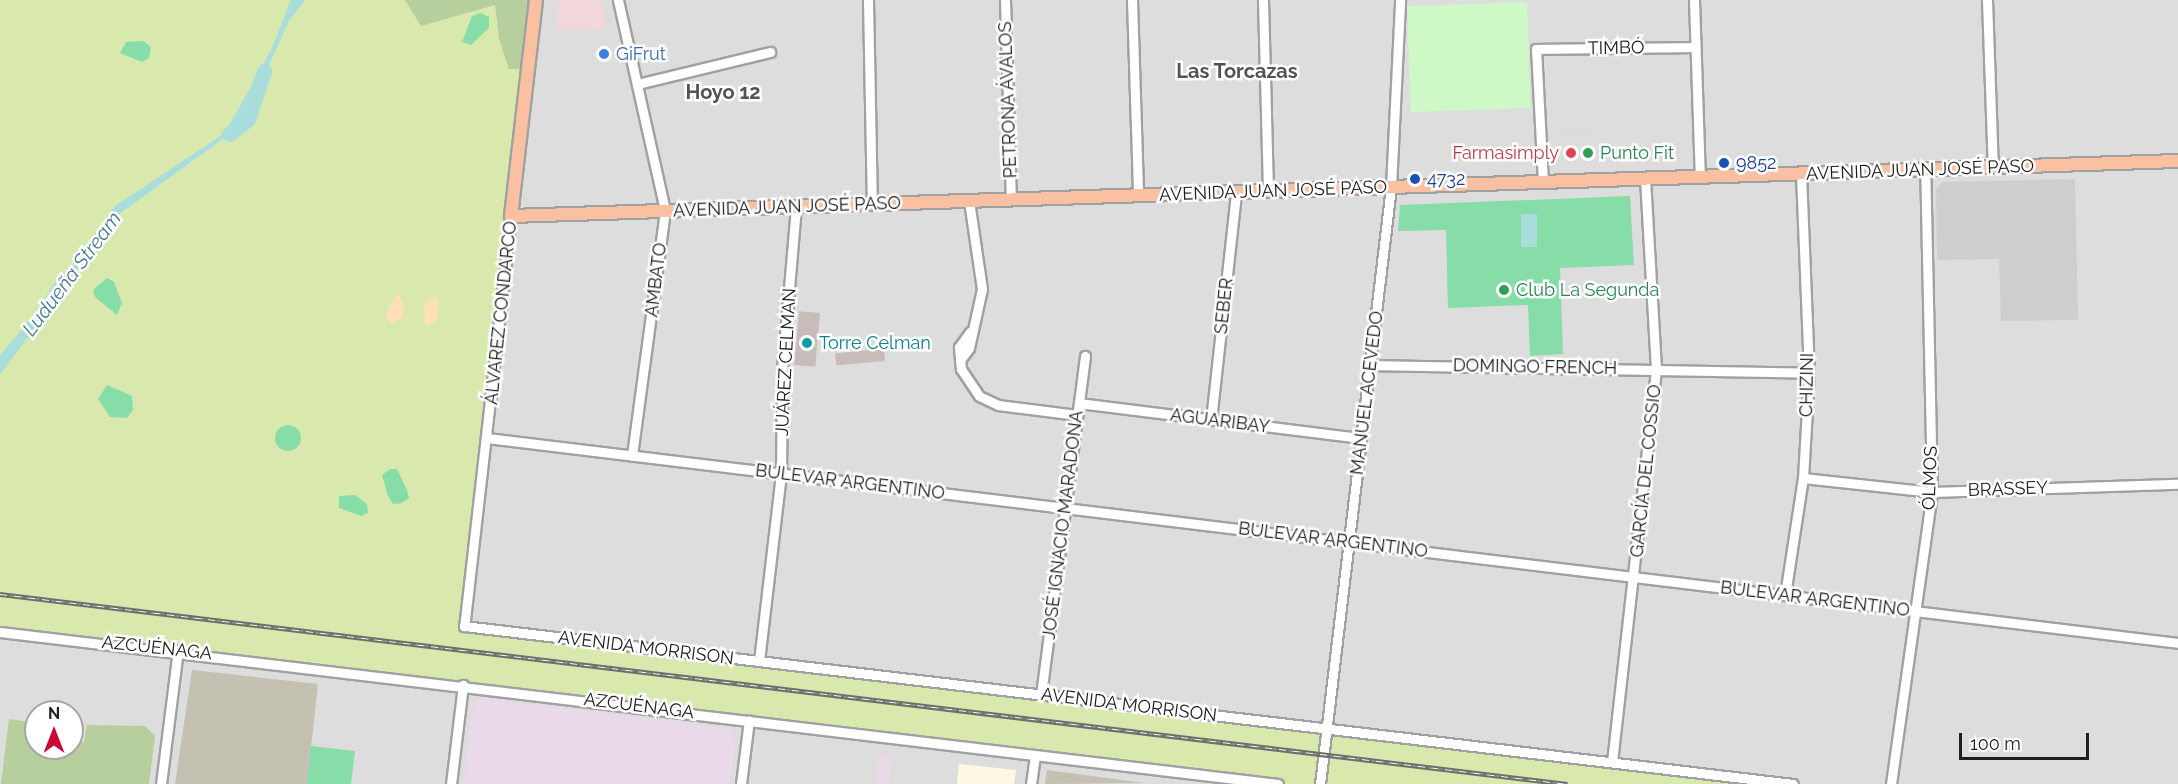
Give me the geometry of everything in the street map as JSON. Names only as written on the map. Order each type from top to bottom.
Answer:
[{"type":"main road","name":"ÁLVAREZ CONDARCO","points":[[511,216],[536,0]]},
{"type":"main road","name":"AVENIDA JUAN JOSÉ PASO","points":[[511,216],[2178,162]]},
{"type":"street","name":"AMBATO","points":[[618,0],[665,211],[632,456]]},
{"type":"street","points":[[868,0],[872,204]]},
{"type":"street","name":"PETRONA ÁVALOS","points":[[1005,0],[1011,199]]},
{"type":"street","points":[[1132,0],[1138,195]]},
{"type":"street","points":[[1263,0],[1268,191]]},
{"type":"street","name":"MANUEL ACEVEDO","points":[[1320,784],[1392,187],[1400,0]]},
{"type":"street","points":[[1694,0],[1700,177]]},
{"type":"street","points":[[1987,0],[1993,168]]},
{"type":"street","name":"TIMBÓ","points":[[1543,182],[1536,49],[1695,46]]},
{"type":"street","points":[[637,84],[770,52]]},
{"type":"street","name":"ÓLMOS","points":[[1890,784],[1932,492],[1924,170]]},
{"type":"street","name":"CHIZINI","points":[[1785,595],[1803,478],[1809,373],[1801,174]]},
{"type":"street","name":"GARCÍA DEL COSSIO","points":[[1612,762],[1635,577],[1656,369],[1645,179]]},
{"type":"street","name":"SEBER","points":[[1211,420],[1236,192]]},
{"type":"street","points":[[969,201],[983,279],[970,332],[960,342],[960,360],[964,376],[987,402],[1077,415]]},
{"type":"street","name":"JUÁREZ CELMAN","points":[[759,661],[782,474],[782,370],[796,206]]},
{"type":"street","name":"ÁLVAREZ CONDARCO","points":[[464,626],[488,438],[511,216]]},
{"type":"street","name":"JOSÉ IGNACIO MARADONA","points":[[1041,695],[1084,356]]},
{"type":"street","name":"DOMINGO FRENCH","points":[[1370,365],[1809,373]]},
{"type":"street","name":"AGUARIBAY","points":[[1079,403],[1361,438]]},
{"type":"street","name":"BULEVAR ARGENTINO","points":[[488,438],[2178,643]]},
{"type":"street","name":"BRASSEY","points":[[1803,478],[1932,492],[2178,484]]},
{"type":"street","name":"AVENIDA MORRISON","points":[[464,626],[1793,784]]},
{"type":"street","name":"AZCUÉNAGA","points":[[0,632],[177,650],[1278,784]]},
{"type":"street","points":[[161,784],[177,650]]},
{"type":"street","points":[[451,784],[463,685]]},
{"type":"street","points":[[741,784],[749,720]]},
{"type":"street","points":[[1031,784],[1035,754]]},
{"type":"shaded area","points":[[536,0],[2178,0],[2178,784],[0,784],[0,594]]},
{"type":"shaded area","points":[[559,0],[600,0],[607,29],[555,30]]},
{"type":"shaded area","points":[[1561,127],[1595,127],[1595,141],[1561,141]]},
{"type":"shaded area","points":[[2075,179],[2078,320],[2001,321],[1999,259],[1937,260],[1936,189],[1942,182]]},
{"type":"shaded area","points":[[192,670],[318,684],[307,784],[175,784]]},
{"type":"shaded area","points":[[474,697],[731,729],[736,737],[730,784],[463,784]]},
{"type":"shaded area","points":[[878,755],[891,756],[889,784],[876,784]]},
{"type":"shaded area","points":[[959,764],[1016,770],[1014,784],[957,784]]},
{"type":"shaded area","points":[[1047,770],[1145,783],[1045,784]]},
{"type":"green space","points":[[0,0],[536,0],[464,626],[1793,784],[1278,784],[0,632]]},
{"type":"green space","points":[[405,0],[531,0],[522,69],[509,69],[499,39],[495,5],[421,26]]},
{"type":"green space","points":[[1527,2],[1531,108],[1411,112],[1407,6]]},
{"type":"green space","points":[[481,13],[489,17],[489,28],[471,45],[462,42],[472,16]]},
{"type":"green space","points":[[143,41],[151,47],[149,58],[142,62],[120,53],[126,42]]},
{"type":"green space","name":"Club La Segunda","points":[[1630,196],[1634,265],[1560,268],[1563,354],[1530,356],[1528,305],[1448,308],[1446,230],[1398,231],[1400,205]]},
{"type":"green space","points":[[107,278],[114,282],[122,303],[117,315],[95,297],[93,290]]},
{"type":"green space","points":[[107,385],[132,396],[133,410],[127,418],[110,417],[98,399]]},
{"type":"green space","points":[[288,425],[297,429],[301,438],[297,447],[288,451],[279,447],[275,438],[279,429]]},
{"type":"green space","points":[[390,469],[397,469],[407,490],[409,498],[402,503],[393,504],[388,496],[382,475]]},
{"type":"green space","points":[[355,495],[367,504],[368,513],[361,516],[339,508],[339,496]]},
{"type":"green space","points":[[9,719],[24,721],[24,760],[84,760],[87,725],[145,726],[155,736],[149,784],[1,784]]},
{"type":"green space","points":[[311,746],[355,751],[351,784],[307,784]]},
{"type":"sand","points":[[398,293],[404,306],[402,318],[392,324],[385,315]]},
{"type":"sand","points":[[431,297],[437,298],[439,310],[435,322],[425,326],[424,305]]},
{"type":"water","points":[[291,0],[305,0],[289,21],[241,126],[115,217],[0,375],[0,355],[54,292],[115,206],[225,133],[271,50]]},
{"type":"water","points":[[1521,214],[1537,214],[1537,247],[1521,247]]},
{"type":"building","name":"Torre Celman","points":[[799,311],[820,313],[815,367],[794,365]]},
{"type":"building","points":[[884,349],[885,361],[836,365],[835,353]]},
{"type":"waterway","name":"Ludueña Stream","points":[[229,134],[248,119],[264,71]]},
{"type":"waterway","name":"Ludueña Stream","points":[[30,331],[62,285]]},
{"type":"railway","points":[[0,594],[1568,784]]},
{"type":"place","name":"GiFrut","points":[[604,54]]},
{"type":"place","name":"Farmasimply","points":[[1571,153]]},
{"type":"place","name":"Punto Fit","points":[[1588,153]]},
{"type":"place","name":"9852","points":[[1724,163]]},
{"type":"place","name":"4732","points":[[1415,179]]},
{"type":"place","name":"Club La Segunda","points":[[1504,290]]},
{"type":"place","name":"Torre Celman","points":[[807,343]]},
{"type":"district","name":"Las Torcazas","points":[[1237,71]]},
{"type":"district","name":"Hoyo 12","points":[[723,92]]}]
